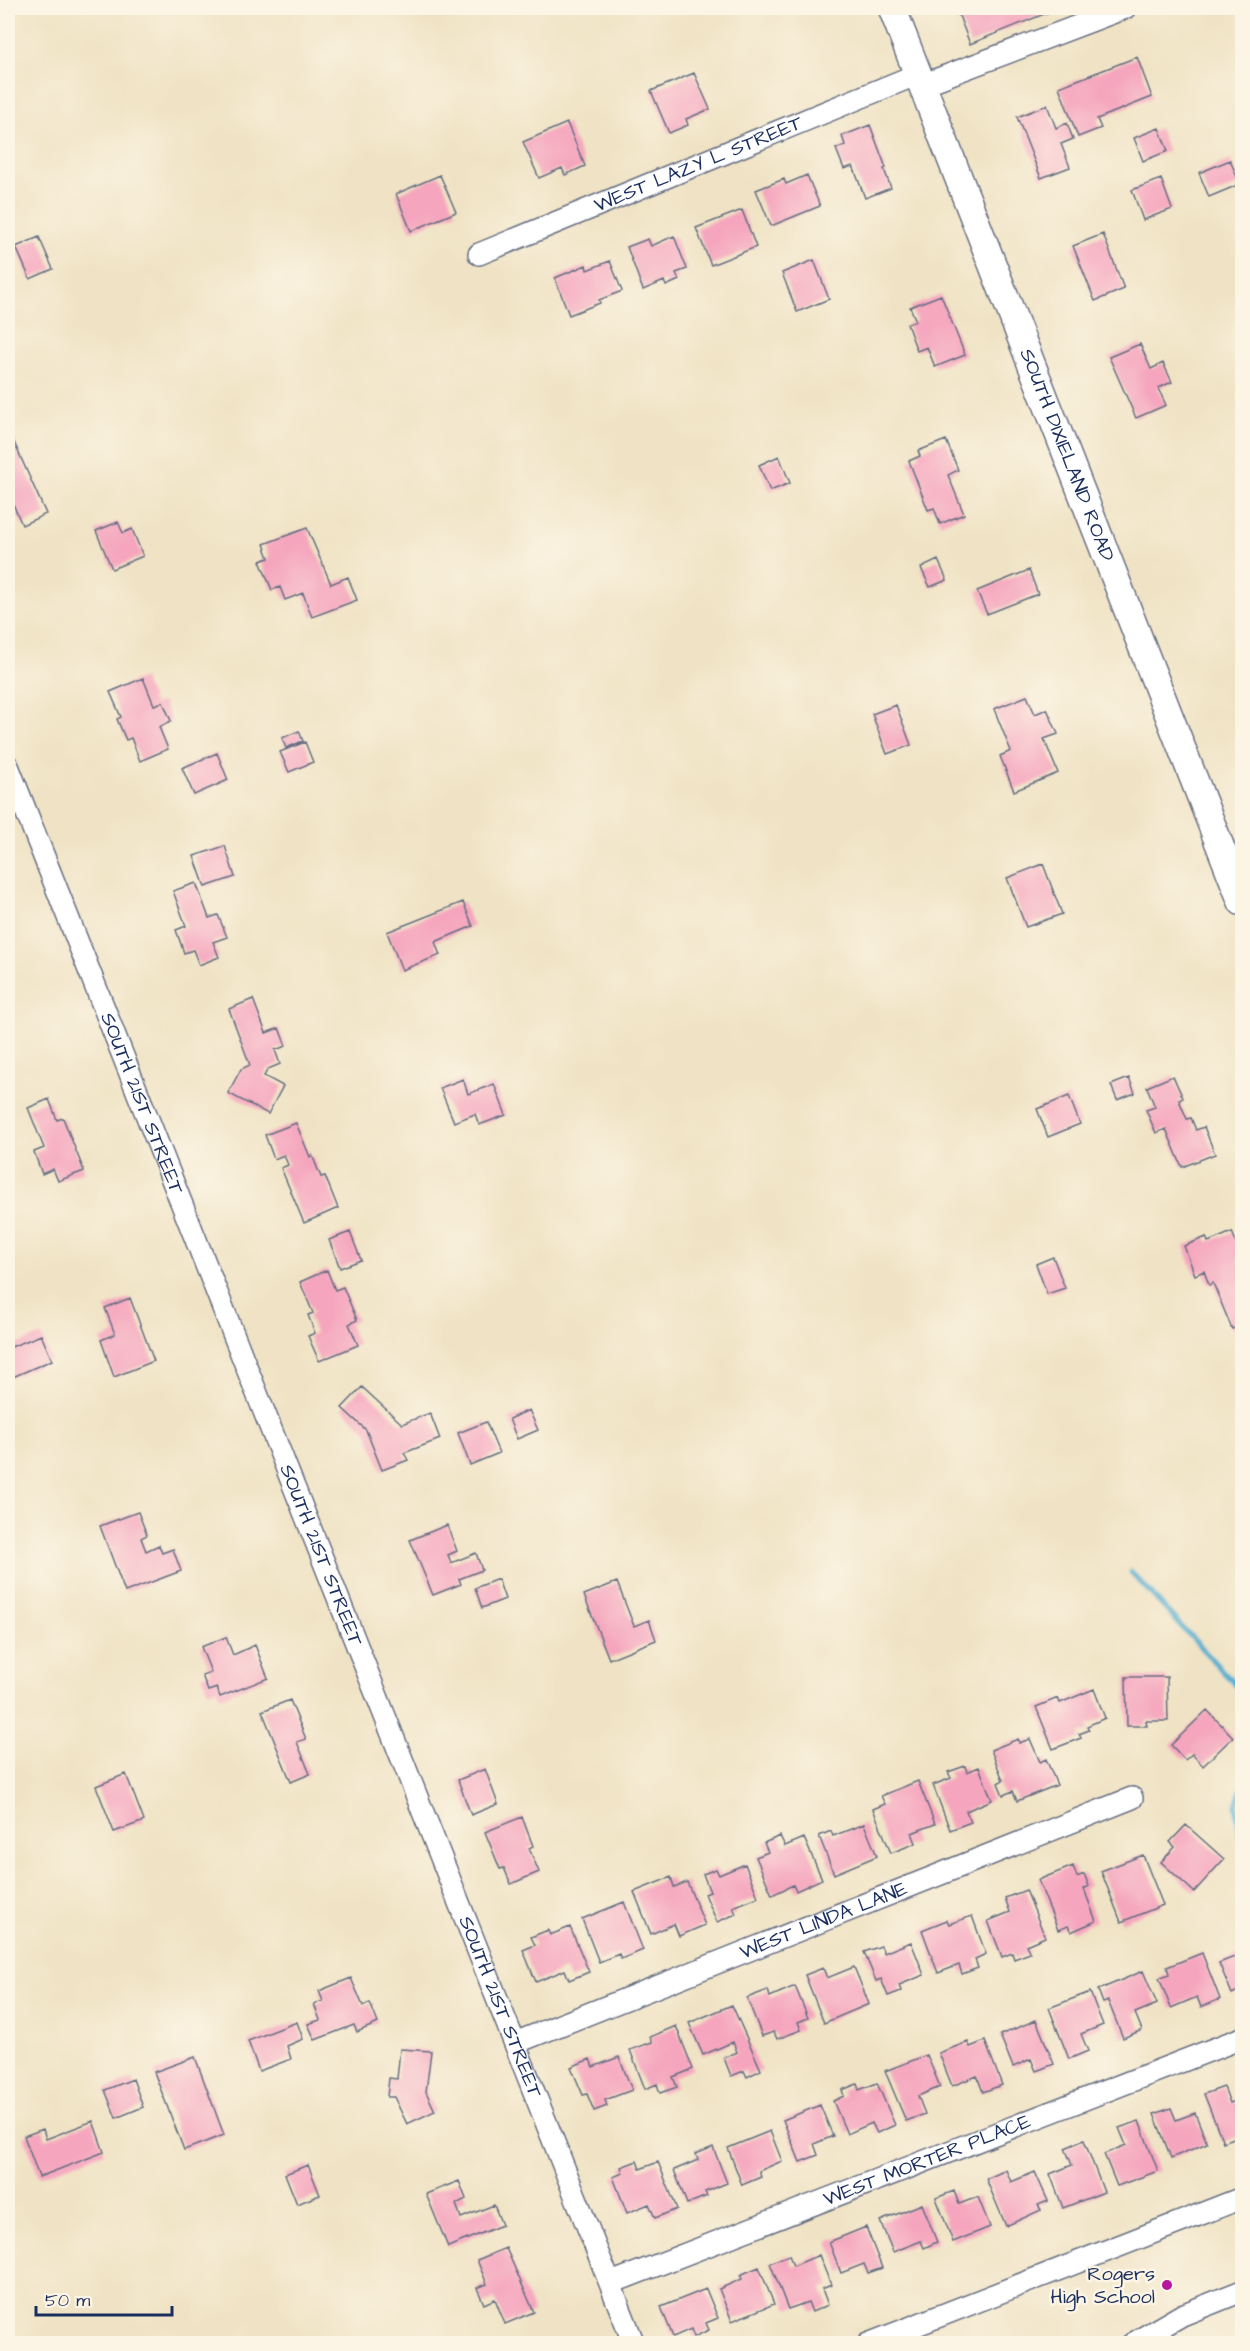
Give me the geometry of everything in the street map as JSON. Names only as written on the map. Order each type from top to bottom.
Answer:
[{"type":"main road","name":"SOUTH DIXIELAND ROAD","points":[[892,8],[1242,902]]},
{"type":"street","name":"WEST LAZY L STREET","points":[[478,254],[920,79],[1125,8]]},
{"type":"street","name":"SOUTH 21ST STREET","points":[[8,766],[634,2343]]},
{"type":"street","name":"WEST LINDA LANE","points":[[515,2043],[1132,1798]]},
{"type":"street","name":"WEST MORTER PLACE","points":[[611,2283],[1242,2038]]},
{"type":"street","points":[[868,2343],[1242,2198]]},
{"type":"street","points":[[1132,2343],[1182,2315],[1242,2291]]},
{"type":"building","points":[[956,8],[1059,8],[970,44]]},
{"type":"building","points":[[1137,57],[1152,97],[1097,119],[1101,128],[1078,137],[1059,87]]},
{"type":"building","points":[[694,73],[710,109],[686,119],[688,125],[669,133],[651,91]]},
{"type":"building","points":[[1047,105],[1056,128],[1067,123],[1073,139],[1061,144],[1070,167],[1041,178],[1017,117]]},
{"type":"building","points":[[567,123],[585,166],[565,175],[562,168],[539,178],[523,142]]},
{"type":"building","points":[[870,125],[891,188],[865,198],[853,166],[844,169],[836,149],[845,145],[842,136]]},
{"type":"building","points":[[1159,128],[1168,151],[1143,161],[1134,138]]},
{"type":"building","points":[[1230,160],[1240,184],[1209,197],[1199,173]]},
{"type":"building","points":[[440,175],[456,212],[411,231],[396,194]]},
{"type":"building","points":[[807,175],[820,206],[771,226],[756,190],[784,179],[786,184]]},
{"type":"building","points":[[1161,179],[1172,209],[1143,220],[1132,190]]},
{"type":"building","points":[[742,210],[756,247],[711,265],[696,228]]},
{"type":"building","points":[[1103,234],[1124,289],[1095,301],[1073,246]]},
{"type":"building","points":[[674,236],[687,269],[676,273],[679,280],[666,286],[664,281],[643,290],[627,247],[648,239],[651,246]]},
{"type":"building","points":[[39,237],[53,269],[30,279],[16,247]]},
{"type":"building","points":[[814,260],[829,299],[797,312],[782,273]]},
{"type":"building","points":[[610,261],[622,291],[599,300],[600,303],[569,315],[555,278],[586,265],[587,270]]},
{"type":"building","points":[[941,295],[965,355],[935,367],[927,347],[917,351],[907,324],[916,321],[910,307]]},
{"type":"building","points":[[1140,344],[1151,369],[1163,363],[1172,382],[1158,388],[1166,405],[1136,418],[1109,357]]},
{"type":"building","points":[[13,440],[46,514],[22,525],[8,492],[8,443]]},
{"type":"building","points":[[946,440],[958,470],[948,475],[964,514],[940,524],[934,508],[928,510],[909,461],[920,456],[918,451]]},
{"type":"building","points":[[779,456],[790,483],[770,491],[759,465]]},
{"type":"building","points":[[118,522],[123,533],[132,529],[143,556],[112,569],[96,531]]},
{"type":"building","points":[[307,528],[331,584],[348,577],[357,600],[312,617],[303,593],[285,600],[280,587],[272,590],[260,561],[269,558],[264,544]]},
{"type":"building","points":[[938,560],[947,580],[930,587],[921,568]]},
{"type":"building","points":[[1029,570],[1038,594],[987,614],[977,591]]},
{"type":"building","points":[[143,678],[154,705],[163,702],[171,721],[159,727],[168,749],[140,761],[131,738],[126,740],[117,719],[121,717],[110,692]]},
{"type":"building","points":[[1027,696],[1035,714],[1047,709],[1058,734],[1044,739],[1058,773],[1014,791],[1000,756],[1011,751],[994,709]]},
{"type":"building","points":[[896,705],[911,745],[887,754],[872,714]]},
{"type":"building","points":[[299,731],[303,741],[286,748],[282,738]]},
{"type":"building","points":[[305,742],[313,762],[289,772],[280,752]]},
{"type":"building","points":[[217,753],[228,780],[194,795],[182,768]]},
{"type":"building","points":[[225,846],[235,877],[205,887],[194,856]]},
{"type":"building","points":[[1043,864],[1062,914],[1026,927],[1007,878]]},
{"type":"building","points":[[196,883],[209,918],[218,915],[227,937],[213,942],[219,957],[199,965],[193,950],[184,953],[176,930],[186,926],[173,891]]},
{"type":"building","points":[[463,902],[473,926],[435,942],[440,955],[402,970],[387,932]]},
{"type":"building","points":[[253,999],[266,1033],[279,1028],[286,1046],[275,1050],[280,1064],[268,1069],[264,1076],[283,1086],[268,1114],[228,1093],[241,1069],[250,1065],[229,1009]]},
{"type":"building","points":[[1173,1076],[1183,1098],[1179,1100],[1187,1119],[1191,1118],[1196,1130],[1204,1127],[1215,1154],[1182,1167],[1166,1129],[1156,1133],[1146,1110],[1155,1107],[1147,1087]]},
{"type":"building","points":[[1129,1078],[1135,1093],[1117,1100],[1111,1085]]},
{"type":"building","points":[[463,1079],[468,1094],[494,1084],[506,1115],[479,1125],[475,1114],[454,1122],[440,1088]]},
{"type":"building","points":[[1069,1096],[1080,1124],[1048,1137],[1037,1109]]},
{"type":"building","points":[[49,1099],[57,1120],[63,1118],[84,1171],[58,1181],[53,1169],[42,1174],[34,1152],[44,1148],[28,1108]]},
{"type":"building","points":[[296,1123],[310,1157],[312,1155],[321,1177],[325,1176],[338,1208],[304,1223],[281,1168],[288,1165],[284,1155],[274,1159],[265,1135]]},
{"type":"building","points":[[350,1232],[361,1260],[340,1268],[329,1240]]},
{"type":"building","points":[[1232,1232],[1242,1257],[1238,1258],[1240,1264],[1242,1263],[1242,1325],[1232,1329],[1213,1283],[1209,1285],[1204,1271],[1195,1275],[1184,1246],[1206,1237],[1208,1242]]},
{"type":"building","points":[[1053,1257],[1065,1288],[1047,1294],[1036,1264]]},
{"type":"building","points":[[327,1270],[335,1290],[343,1287],[357,1320],[349,1324],[358,1345],[319,1361],[308,1336],[315,1333],[308,1315],[313,1313],[300,1282]]},
{"type":"building","points":[[130,1298],[154,1361],[114,1377],[101,1340],[115,1334],[105,1308]]},
{"type":"building","points":[[41,1335],[52,1360],[8,1379],[8,1345],[11,1347]]},
{"type":"building","points":[[362,1387],[402,1424],[430,1413],[440,1439],[404,1453],[408,1460],[382,1470],[366,1430],[342,1408]]},
{"type":"building","points":[[529,1410],[538,1430],[517,1439],[509,1419]]},
{"type":"building","points":[[486,1422],[499,1453],[470,1465],[458,1433]]},
{"type":"building","points":[[138,1512],[147,1535],[141,1538],[146,1551],[159,1545],[162,1553],[173,1549],[181,1571],[125,1592],[100,1526]]},
{"type":"building","points":[[447,1525],[457,1551],[448,1555],[451,1563],[476,1553],[482,1570],[459,1579],[461,1584],[433,1595],[410,1540]]},
{"type":"building","points":[[498,1579],[505,1599],[482,1608],[475,1588]]},
{"type":"building","points":[[617,1582],[634,1626],[649,1620],[656,1640],[609,1659],[584,1595]]},
{"type":"building","points":[[226,1637],[233,1655],[255,1645],[268,1678],[220,1697],[217,1688],[208,1691],[202,1675],[211,1672],[201,1647]]},
{"type":"building","points":[[1126,1677],[1167,1677],[1168,1721],[1146,1721],[1147,1726],[1127,1726]]},
{"type":"building","points":[[1094,1689],[1105,1718],[1087,1726],[1089,1730],[1079,1734],[1081,1738],[1053,1749],[1036,1707],[1058,1698],[1060,1703]]},
{"type":"building","points":[[290,1700],[306,1739],[297,1742],[310,1774],[291,1782],[262,1711]]},
{"type":"building","points":[[1207,1710],[1233,1737],[1203,1766],[1192,1754],[1185,1760],[1171,1745]]},
{"type":"building","points":[[1018,1739],[1019,1743],[1030,1739],[1040,1762],[1046,1759],[1057,1785],[1017,1801],[1013,1791],[1003,1795],[998,1783],[1003,1780],[991,1750]]},
{"type":"building","points":[[965,1766],[967,1772],[979,1767],[992,1800],[966,1811],[971,1822],[950,1830],[933,1785],[951,1778],[948,1772]]},
{"type":"building","points":[[485,1769],[498,1804],[471,1815],[458,1780]]},
{"type":"building","points":[[126,1774],[144,1821],[114,1832],[96,1786]]},
{"type":"building","points":[[918,1781],[935,1824],[912,1833],[916,1843],[891,1853],[873,1809],[885,1804],[881,1796]]},
{"type":"building","points":[[522,1817],[533,1846],[529,1848],[539,1872],[511,1884],[504,1868],[500,1869],[485,1832]]},
{"type":"building","points":[[864,1824],[877,1856],[834,1874],[819,1836],[831,1831],[833,1836]]},
{"type":"building","points":[[1186,1825],[1224,1859],[1194,1892],[1161,1862],[1175,1847],[1170,1842]]},
{"type":"building","points":[[780,1836],[785,1846],[804,1838],[822,1879],[796,1891],[793,1885],[772,1895],[756,1857],[768,1852],[764,1843]]},
{"type":"building","points":[[1143,1855],[1163,1905],[1121,1922],[1101,1871]]},
{"type":"building","points":[[745,1864],[758,1897],[733,1907],[736,1914],[717,1922],[705,1894],[710,1892],[703,1874],[716,1869],[719,1875]]},
{"type":"building","points":[[1073,1866],[1077,1877],[1084,1874],[1089,1886],[1084,1889],[1096,1921],[1071,1932],[1068,1926],[1058,1930],[1038,1880]]},
{"type":"building","points":[[671,1877],[674,1887],[687,1882],[705,1925],[679,1936],[674,1924],[651,1934],[634,1892]]},
{"type":"building","points":[[1026,1890],[1045,1937],[1026,1945],[1030,1953],[1014,1959],[1012,1953],[1002,1957],[988,1921],[1010,1912],[1005,1898]]},
{"type":"building","points":[[624,1902],[643,1950],[621,1959],[619,1954],[599,1962],[582,1919]]},
{"type":"building","points":[[972,1916],[986,1954],[975,1959],[978,1968],[962,1974],[959,1965],[938,1973],[922,1930],[947,1920],[949,1924]]},
{"type":"building","points":[[570,1927],[589,1972],[569,1980],[565,1970],[536,1982],[523,1950],[535,1945],[531,1937],[548,1930],[550,1935]]},
{"type":"building","points":[[911,1942],[924,1975],[899,1985],[901,1991],[888,1996],[881,1979],[876,1981],[864,1952],[881,1946],[884,1953]]},
{"type":"building","points":[[1202,1953],[1220,1999],[1201,2007],[1197,1997],[1171,2008],[1159,1978],[1169,1974],[1167,1967]]},
{"type":"building","points":[[1242,1954],[1242,1989],[1232,1994],[1219,1963]]},
{"type":"building","points":[[854,1967],[869,2004],[824,2023],[805,1975],[823,1968],[827,1978]]},
{"type":"building","points":[[1143,1971],[1157,2004],[1135,2013],[1142,2030],[1123,2038],[1108,2001],[1103,2003],[1098,1990]]},
{"type":"building","points":[[351,1978],[363,2006],[370,2003],[378,2023],[357,2032],[354,2025],[315,2040],[308,2024],[320,2020],[314,2004],[323,2001],[319,1991]]},
{"type":"building","points":[[795,1986],[808,2018],[798,2022],[801,2030],[777,2039],[774,2032],[762,2036],[747,1998],[768,1990],[770,1997]]},
{"type":"building","points":[[1090,1992],[1103,2025],[1081,2034],[1088,2051],[1069,2059],[1049,2008]]},
{"type":"building","points":[[732,2005],[761,2070],[747,2077],[744,2071],[731,2076],[724,2058],[737,2052],[733,2042],[703,2055],[689,2023]]},
{"type":"building","points":[[1036,2020],[1054,2064],[1036,2071],[1031,2059],[1013,2067],[1000,2035]]},
{"type":"building","points":[[297,2022],[303,2039],[287,2046],[291,2059],[259,2071],[248,2041]]},
{"type":"building","points":[[676,2026],[693,2069],[673,2077],[677,2087],[660,2093],[657,2084],[645,2089],[630,2050],[652,2042],[650,2037]]},
{"type":"building","points":[[985,2041],[1002,2085],[983,2092],[977,2076],[952,2086],[939,2053],[968,2042],[970,2047]]},
{"type":"building","points":[[400,2049],[431,2051],[426,2092],[435,2111],[407,2124],[394,2097],[387,2097],[389,2078],[397,2079]]},
{"type":"building","points":[[927,2055],[940,2087],[918,2096],[925,2114],[906,2121],[885,2071]]},
{"type":"building","points":[[195,2057],[224,2135],[184,2150],[154,2072]]},
{"type":"building","points":[[619,2057],[632,2090],[605,2100],[607,2106],[594,2111],[587,2094],[583,2095],[571,2067],[590,2059],[593,2067]]},
{"type":"building","points":[[133,2079],[143,2107],[116,2118],[105,2090]]},
{"type":"building","points":[[877,2083],[895,2125],[877,2133],[872,2123],[847,2134],[833,2101],[844,2096],[842,2090],[857,2084],[859,2090]]},
{"type":"building","points":[[1224,2087],[1230,2103],[1242,2098],[1242,2135],[1223,2142],[1204,2094]]},
{"type":"building","points":[[820,2105],[833,2136],[814,2144],[818,2155],[800,2162],[783,2120]]},
{"type":"building","points":[[1171,2108],[1176,2120],[1195,2113],[1207,2143],[1171,2158],[1154,2114]]},
{"type":"building","points":[[93,2121],[104,2152],[39,2177],[24,2136],[43,2129],[46,2139]]},
{"type":"building","points":[[1139,2121],[1158,2171],[1117,2186],[1104,2154],[1126,2145],[1119,2128]]},
{"type":"building","points":[[770,2131],[782,2161],[759,2171],[761,2177],[742,2185],[728,2148]]},
{"type":"building","points":[[1084,2140],[1104,2192],[1063,2208],[1050,2174],[1072,2165],[1065,2148]]},
{"type":"building","points":[[713,2147],[727,2183],[705,2192],[707,2196],[687,2204],[674,2170],[698,2160],[696,2154]]},
{"type":"building","points":[[637,2161],[640,2169],[658,2162],[677,2209],[655,2218],[649,2204],[627,2213],[613,2177],[623,2173],[621,2167]]},
{"type":"building","points":[[308,2165],[320,2195],[297,2204],[285,2174]]},
{"type":"building","points":[[1006,2170],[1011,2182],[1035,2172],[1048,2201],[1038,2205],[1041,2210],[1006,2226],[986,2179]]},
{"type":"building","points":[[459,2181],[466,2199],[456,2204],[461,2218],[494,2205],[502,2225],[448,2247],[426,2194]]},
{"type":"building","points":[[954,2191],[959,2204],[978,2197],[990,2227],[953,2242],[936,2198]]},
{"type":"building","points":[[922,2204],[937,2242],[924,2248],[921,2241],[893,2252],[880,2221]]},
{"type":"building","points":[[866,2227],[882,2268],[868,2273],[864,2264],[841,2273],[829,2242]]},
{"type":"building","points":[[506,2248],[534,2312],[505,2324],[495,2299],[484,2304],[477,2288],[487,2284],[477,2260]]},
{"type":"building","points":[[789,2255],[793,2266],[819,2255],[831,2285],[822,2289],[828,2305],[812,2312],[808,2302],[788,2309],[770,2263]]},
{"type":"building","points":[[759,2267],[774,2304],[732,2321],[719,2289],[742,2279],[740,2275]]},
{"type":"building","points":[[706,2289],[718,2318],[706,2323],[709,2330],[694,2337],[691,2329],[673,2337],[661,2307]]},
{"type":"waterway","points":[[1131,1572],[1242,1692]]},
{"type":"waterway","points":[[1242,1787],[1236,1805],[1242,1845]]},
{"type":"place","name":"Rogers High School","points":[[1167,2285]]}]
